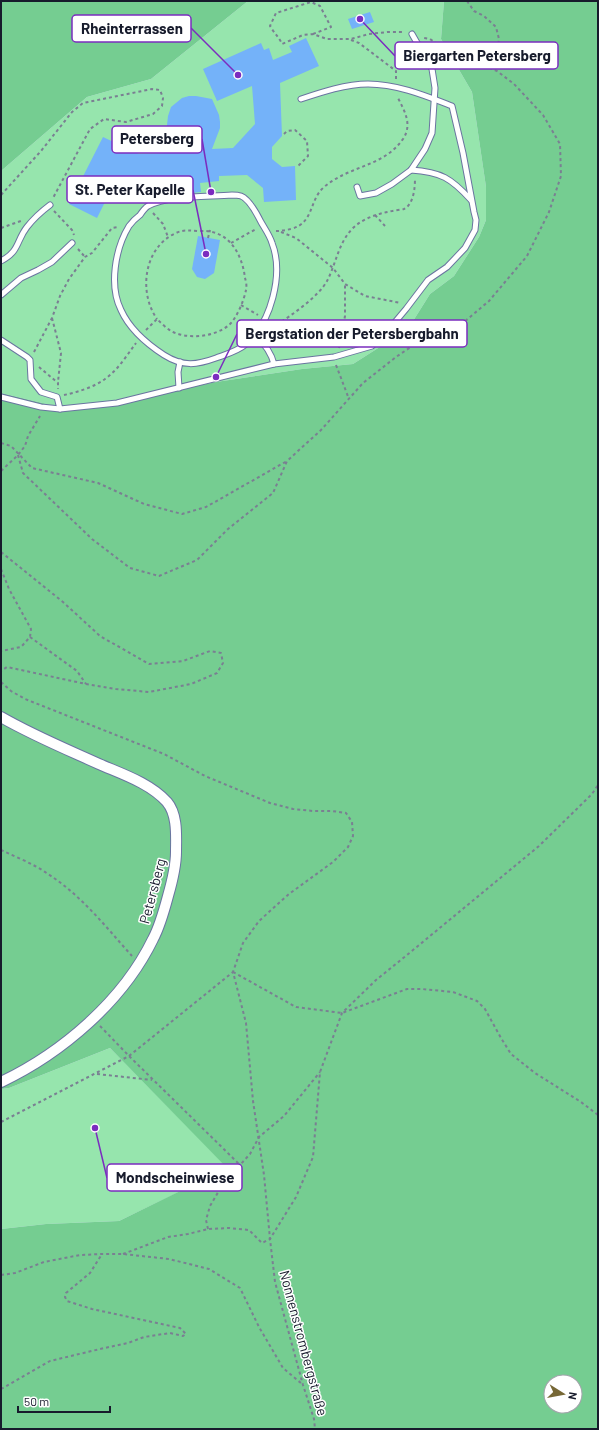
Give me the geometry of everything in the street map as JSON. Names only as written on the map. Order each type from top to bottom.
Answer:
[{"type":"street","name":"Petersberg","points":[[1,717],[54,744],[132,778],[158,793],[169,804],[174,817],[176,838],[176,860],[163,914],[153,939],[139,964],[126,982],[93,1020],[49,1053],[14,1076],[1,1082]]},
{"type":"lane","points":[[357,188],[360,196],[376,193],[412,170],[425,149],[432,133],[435,88],[432,69],[412,34]]},
{"type":"lane","points":[[2,397],[41,407],[60,409],[116,403],[274,364],[336,356],[372,346],[410,304],[428,280],[447,267],[465,248],[475,230],[476,220],[452,106],[397,86],[361,84],[318,93],[302,99]]},
{"type":"lane","points":[[412,170],[442,176],[458,186],[471,201]]},
{"type":"lane","points":[[232,195],[241,196],[255,211],[272,243],[276,261],[274,292],[264,319],[255,335],[245,345],[228,354],[187,364],[167,357],[156,350],[132,329],[120,310],[116,291],[115,266],[122,241],[130,225],[147,207],[167,200],[232,195]]},
{"type":"lane","points":[[1,261],[11,256],[26,228],[50,204]]},
{"type":"lane","points":[[1,295],[21,278],[52,262],[72,243]]},
{"type":"lane","points":[[255,335],[264,343],[272,357],[274,364]]},
{"type":"lane","points":[[1,340],[30,360],[31,379],[41,392],[57,396],[60,409]]},
{"type":"lane","points":[[179,388],[178,372],[180,362]]},
{"type":"path","points":[[467,1],[474,10],[484,16],[496,27],[499,39],[498,47],[493,55],[479,63]]},
{"type":"path","points":[[313,34],[330,27],[320,6],[311,2],[276,13],[270,26],[273,33],[278,36],[282,44],[303,35],[313,34],[327,39],[350,39],[382,32],[406,32],[412,34]]},
{"type":"path","points":[[350,39],[359,43],[396,71],[397,96],[407,115],[407,131],[403,139],[390,153],[375,162],[338,176],[322,189],[308,218],[299,227],[280,231],[296,238],[333,268],[345,284],[365,296],[410,304]]},
{"type":"path","points":[[1,443],[11,446],[32,468],[98,483],[144,504],[182,514],[206,507],[287,461],[321,430],[363,384],[396,357],[427,336],[457,328],[489,301],[527,256],[549,212],[561,176],[560,144],[543,115],[514,84],[497,71],[442,48],[430,39]]},
{"type":"path","points":[[1,195],[41,151],[72,112],[83,103],[152,89],[160,90],[163,98],[162,106],[153,114],[126,122],[104,119],[90,129],[50,204],[55,214],[72,230],[75,237],[72,243]]},
{"type":"path","points":[[284,134],[287,131],[295,130],[307,142],[308,156],[297,167]]},
{"type":"path","points":[[241,306],[271,324],[276,325],[312,298],[326,283],[333,268],[340,246],[352,229],[365,219],[375,215],[404,209],[408,206],[415,191],[412,170]]},
{"type":"path","points":[[147,207],[163,224],[168,236]]},
{"type":"path","points":[[375,215],[385,226]]},
{"type":"path","points":[[58,383],[30,360],[52,318],[60,296],[69,279],[85,257],[92,253],[112,228],[130,225]]},
{"type":"path","points":[[231,243],[256,229],[264,228]]},
{"type":"path","points":[[182,230],[210,230],[218,233],[231,243],[238,254],[244,265],[246,288],[241,306],[229,325],[212,334],[189,336],[172,331],[157,320],[153,314],[147,297],[146,274],[152,256],[168,236],[182,230]]},
{"type":"path","points":[[208,238],[210,230]]},
{"type":"path","points":[[345,284],[345,316],[343,331],[336,356],[349,399]]},
{"type":"path","points":[[52,318],[61,353],[57,396],[76,392],[105,379],[124,359],[144,331],[157,320]]},
{"type":"path","points":[[1,471],[25,446],[28,436],[40,416],[60,409]]},
{"type":"path","points":[[18,455],[24,473],[92,539],[130,568],[159,576],[197,560],[228,529],[273,493],[287,461]]},
{"type":"path","points":[[1,552],[63,602],[100,636],[149,664],[183,661],[210,651],[221,653],[223,663],[217,672],[191,684],[149,692],[86,684],[7,667],[1,671]]},
{"type":"path","points":[[1,568],[9,589],[31,629],[30,637],[22,647],[1,651]]},
{"type":"path","points":[[30,637],[78,671],[86,684]]},
{"type":"path","points":[[1,682],[11,691],[26,698],[164,754],[205,776],[270,803],[293,809],[346,813],[352,822],[353,836],[348,847],[333,862],[288,894],[259,921],[242,942],[233,972],[129,1056],[1,1122]]},
{"type":"path","points":[[123,1254],[168,1237],[208,1229],[230,1228],[249,1230],[262,1243],[270,1239],[296,1197],[313,1157],[320,1072],[342,1013],[376,980],[539,846],[592,794],[598,785]]},
{"type":"path","points":[[1,850],[47,873],[71,890],[90,908],[139,964]]},
{"type":"path","points":[[233,972],[296,1007],[342,1013],[407,989],[422,988],[453,992],[477,1000],[485,1009],[511,1054],[535,1073],[598,1114]]},
{"type":"path","name":"Nonnenstrombergstraße","points":[[233,972],[246,1023],[253,1101],[264,1175],[275,1282],[303,1385],[314,1419],[315,1429]]},
{"type":"path","points":[[93,1020],[240,1165]]},
{"type":"path","points":[[208,1229],[206,1220],[210,1206],[220,1189],[236,1175],[240,1165],[250,1154],[259,1137],[284,1116],[320,1072]]},
{"type":"path","points":[[96,1073],[153,1080]]},
{"type":"path","points":[[1,1389],[50,1361],[128,1344],[144,1337],[170,1333],[183,1336],[186,1334],[180,1328],[92,1309],[67,1301],[64,1297],[66,1293],[90,1273],[102,1254]]},
{"type":"path","points":[[1,1275],[15,1273],[44,1262],[80,1255],[102,1254],[123,1254],[169,1259],[209,1269],[240,1288],[259,1327],[283,1368],[303,1385]]},
{"type":"green space","points":[[1,1],[248,1],[151,79],[87,97],[1,171]]},
{"type":"green space","points":[[248,1],[444,1],[441,39],[472,92],[486,187],[486,220],[479,237],[454,276],[430,294],[408,329],[353,364],[302,369],[216,382],[128,400],[55,406],[1,393],[1,171],[87,97],[151,79]]},
{"type":"green space","points":[[444,1],[598,1],[598,1429],[1,1429],[1,1229],[46,1224],[119,1221],[227,1168],[110,1048],[9,1088],[1,1089],[1,393],[55,406],[128,400],[216,382],[302,369],[353,364],[408,329],[430,294],[454,276],[479,237],[486,220],[486,187],[472,92],[441,39]]},
{"type":"green space","points":[[110,1048],[228,1168],[119,1221],[46,1224],[1,1229],[1,1089],[9,1088]]},
{"type":"building","points":[[370,12],[374,22],[352,29],[348,19]]},
{"type":"building","points":[[306,38],[319,66],[280,83],[282,136],[272,147],[272,159],[282,167],[295,166],[296,200],[264,202],[263,188],[247,175],[219,176],[219,181],[200,183],[201,192],[191,193],[190,183],[129,184],[125,181],[114,184],[97,218],[69,204],[103,137],[139,154],[167,153],[166,151],[182,150],[169,133],[167,125],[171,107],[182,98],[196,96],[212,99],[219,115],[220,128],[212,149],[233,148],[255,124],[252,86],[217,101],[203,69],[261,43],[264,50],[269,48],[273,60],[292,52],[289,46]]},
{"type":"building","points":[[198,236],[220,240],[214,273],[205,279],[197,277],[192,269]]},
{"type":"place","name":"Biergarten Petersberg","points":[[360,19]]},
{"type":"place","name":"Rheinterrassen","points":[[238,75]]},
{"type":"place","name":"Petersberg","points":[[211,192]]},
{"type":"place","name":"St. Peter Kapelle","points":[[206,254]]},
{"type":"place","name":"Bergstation der Petersbergbahn","points":[[216,377]]},
{"type":"place","name":"Mondscheinwiese","points":[[95,1128]]}]
